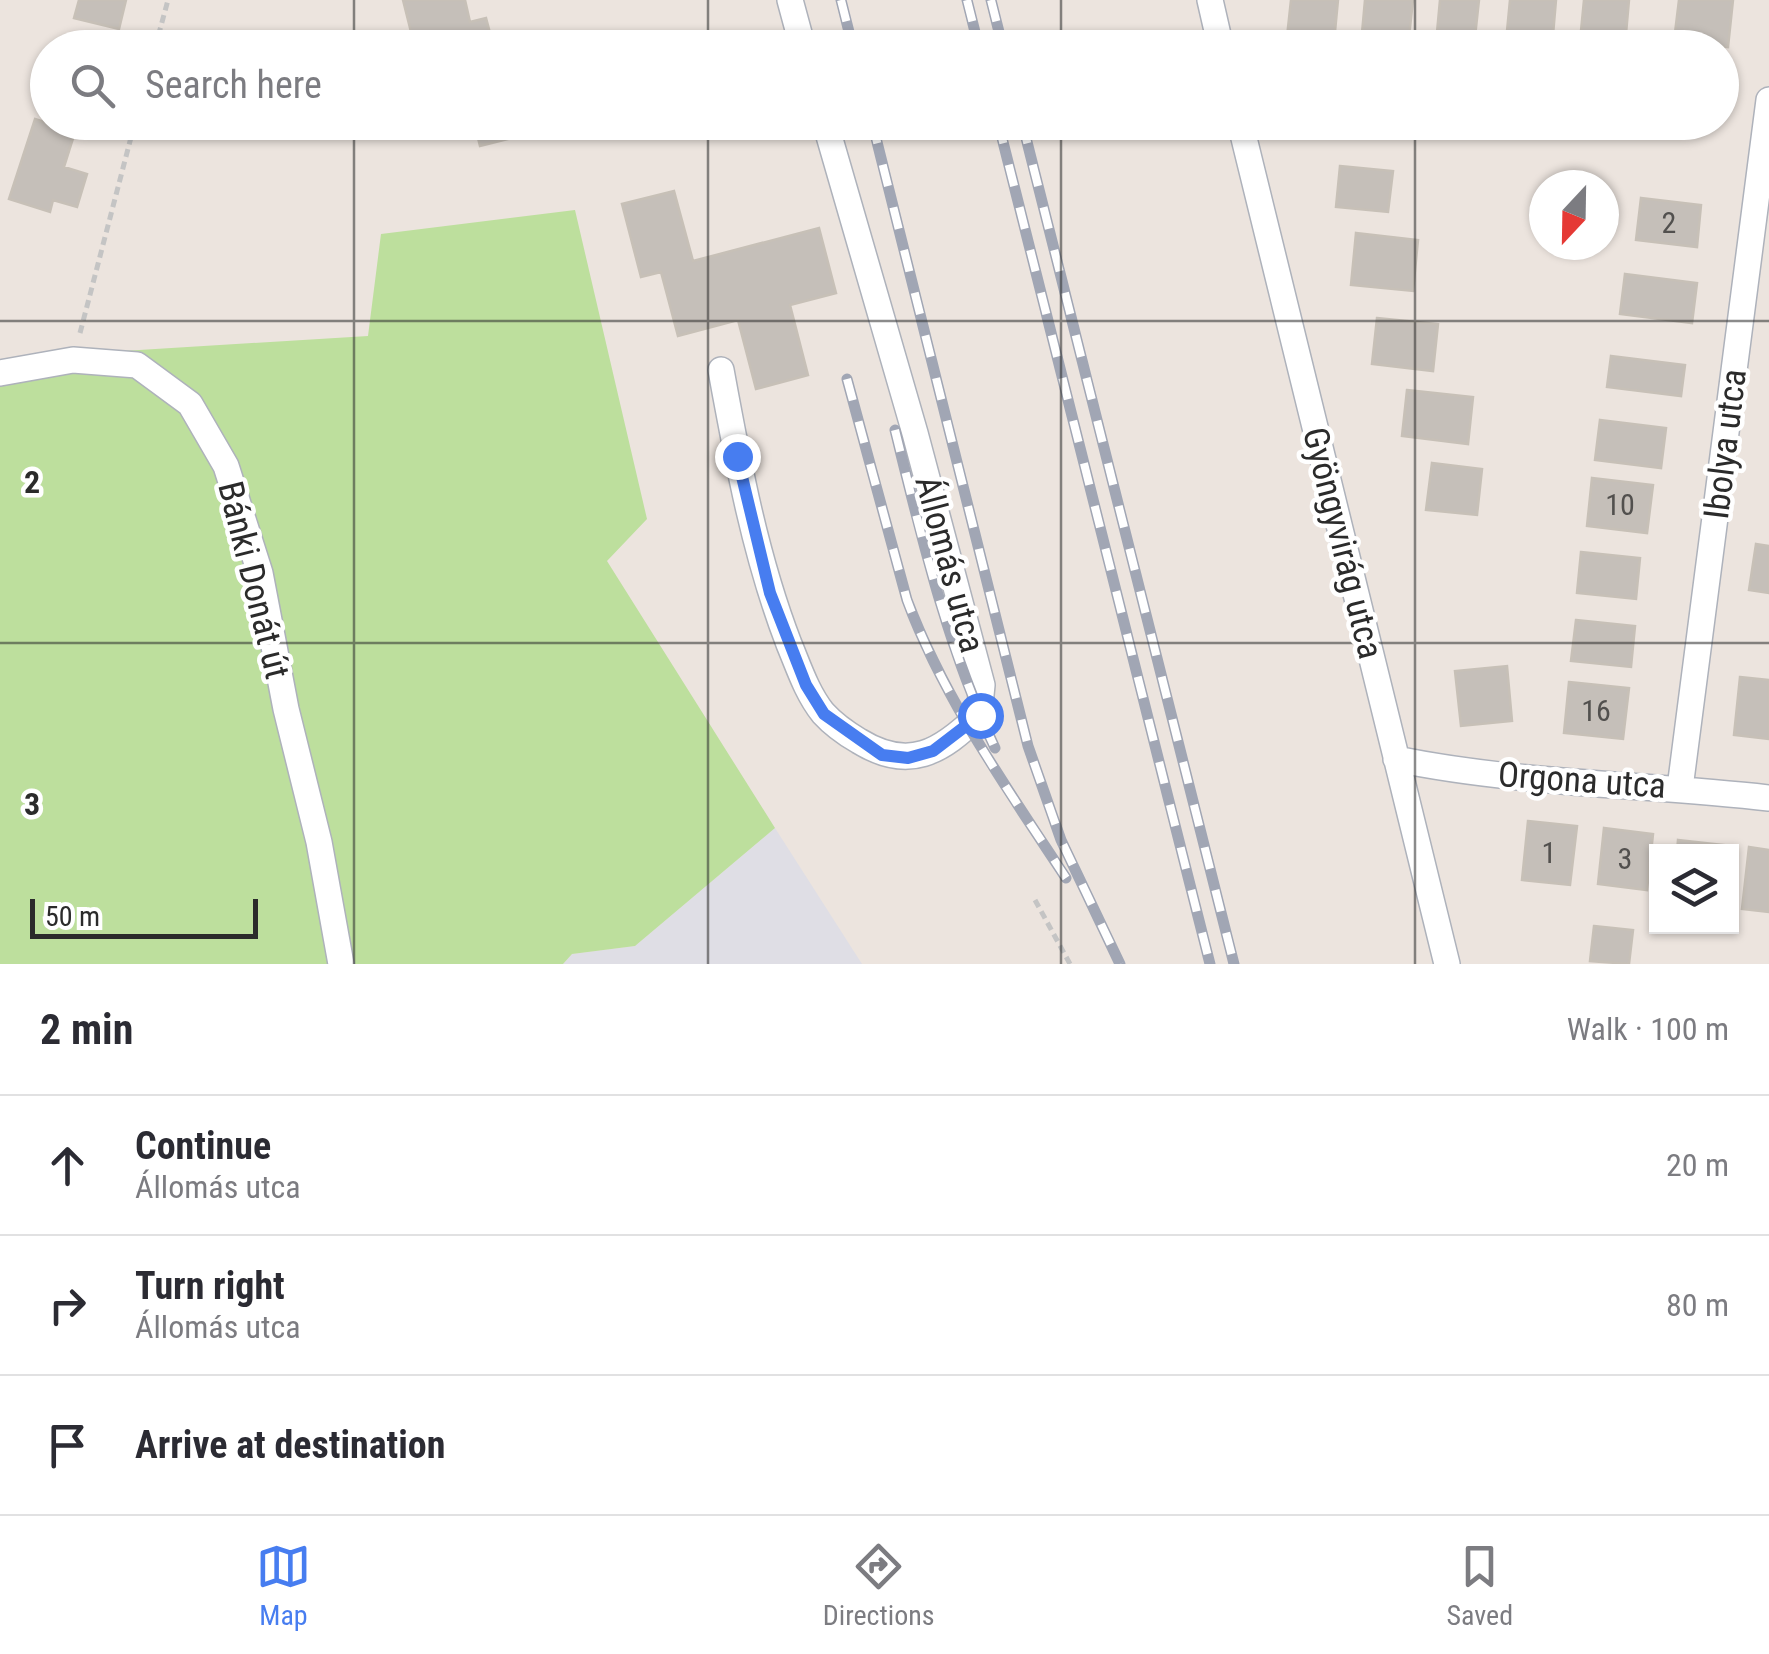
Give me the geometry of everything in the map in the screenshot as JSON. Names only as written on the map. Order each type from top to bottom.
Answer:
[{"type":"street","points":[[790,0],[798,30]]},
{"type":"street","points":[[1210,0],[1218,30]]},
{"type":"street","name":"Ibolya utca","points":[[1680,788],[1769,100]]},
{"type":"street","name":"Állomás utca","points":[[720,370],[770,593],[806,685],[824,714],[882,755],[908,758],[933,751],[980,715],[982,685],[915,433],[830,140]]},
{"type":"street","name":"Gyöngyvirág utca","points":[[1244,140],[1447,964]]},
{"type":"street","name":"Bánki Donát út","points":[[0,373],[73,360],[136,365],[190,404],[226,466],[260,573],[286,709],[319,842],[341,964]]},
{"type":"street","name":"Orgona utca","points":[[1396,758],[1452,770],[1769,798]]},
{"type":"path","points":[[160,30],[168,0]]},
{"type":"path","points":[[73,360],[130,140]]},
{"type":"path","points":[[1035,900],[1070,964]]},
{"type":"shaded area","points":[[775,828],[862,964],[563,964],[572,954],[635,946]]},
{"type":"green space","points":[[575,210],[647,519],[607,561],[775,828],[635,946],[572,954],[563,964],[0,964],[0,374],[123,351],[368,336],[381,234]]},
{"type":"building","points":[[79,0],[126,0],[119,29],[74,18]]},
{"type":"building","points":[[403,0],[465,0],[470,22],[486,18],[489,30],[410,30]]},
{"type":"building","points":[[1291,0],[1338,0],[1335,30],[1288,30]]},
{"type":"building","points":[[1365,0],[1413,0],[1410,30],[1362,30]]},
{"type":"building","points":[[1440,0],[1479,0],[1476,30],[1437,30]]},
{"type":"building","points":[[1510,0],[1556,0],[1553,30],[1507,30]]},
{"type":"building","points":[[1584,0],[1629,0],[1626,30],[1581,30]]},
{"type":"building","points":[[1679,0],[1733,0],[1730,30],[1675,30]]},
{"type":"building","points":[[30,134],[30,140],[72,140],[64,167],[87,174],[77,207],[53,200],[50,212],[9,199]]},
{"type":"building","points":[[478,140],[504,140],[480,146]]},
{"type":"building","points":[[1340,166],[1393,171],[1388,212],[1336,207]]},
{"type":"building","points":[[674,191],[693,261],[819,228],[836,293],[790,305],[808,375],[756,389],[738,320],[678,336],[661,272],[641,277],[622,204]]},
{"type":"building","points":[[1641,198],[1701,205],[1697,247],[1636,240]]},
{"type":"building","points":[[1356,233],[1418,240],[1413,291],[1351,285]]},
{"type":"building","points":[[1625,274],[1697,283],[1692,323],[1620,314]]},
{"type":"building","points":[[1377,318],[1438,324],[1433,371],[1372,364]]},
{"type":"building","points":[[1611,356],[1685,365],[1681,396],[1607,387]]},
{"type":"building","points":[[1407,390],[1473,397],[1468,444],[1402,436]]},
{"type":"building","points":[[1600,420],[1666,428],[1661,468],[1595,460]]},
{"type":"building","points":[[1432,463],[1482,469],[1477,515],[1426,510]]},
{"type":"building","points":[[1592,478],[1653,485],[1647,533],[1587,526]]},
{"type":"building","points":[[1756,544],[1769,546],[1769,593],[1749,590]]},
{"type":"building","points":[[1581,552],[1640,558],[1636,599],[1577,593]]},
{"type":"building","points":[[1576,620],[1635,626],[1631,667],[1571,661]]},
{"type":"building","points":[[1507,666],[1512,721],[1461,726],[1455,671]]},
{"type":"building","points":[[1740,677],[1769,680],[1769,739],[1734,735]]},
{"type":"building","points":[[1569,682],[1629,688],[1623,739],[1564,733]]},
{"type":"building","points":[[1528,821],[1577,826],[1570,885],[1522,880]]},
{"type":"building","points":[[1604,828],[1653,834],[1647,890],[1598,884]]},
{"type":"building","points":[[1678,840],[1715,844],[1678,844]]},
{"type":"building","points":[[1749,847],[1769,850],[1769,912],[1742,909]]},
{"type":"building","points":[[1594,926],[1633,930],[1629,964],[1590,961]]},
{"type":"railway","points":[[841,0],[848,30]]},
{"type":"railway","points":[[967,0],[974,30]]},
{"type":"railway","points":[[991,0],[998,30]]},
{"type":"railway","points":[[876,140],[1028,746],[1061,840],[1120,964]]},
{"type":"railway","points":[[1003,140],[1210,964]]},
{"type":"railway","points":[[1027,140],[1234,964]]},
{"type":"railway","points":[[847,379],[907,600],[922,637],[979,743],[1066,878]]},
{"type":"railway","points":[[895,430],[949,631],[995,748]]},
{"type":"route","points":[[737,456],[770,593],[806,685],[824,714],[882,755],[908,758],[933,751],[980,715]]}]
